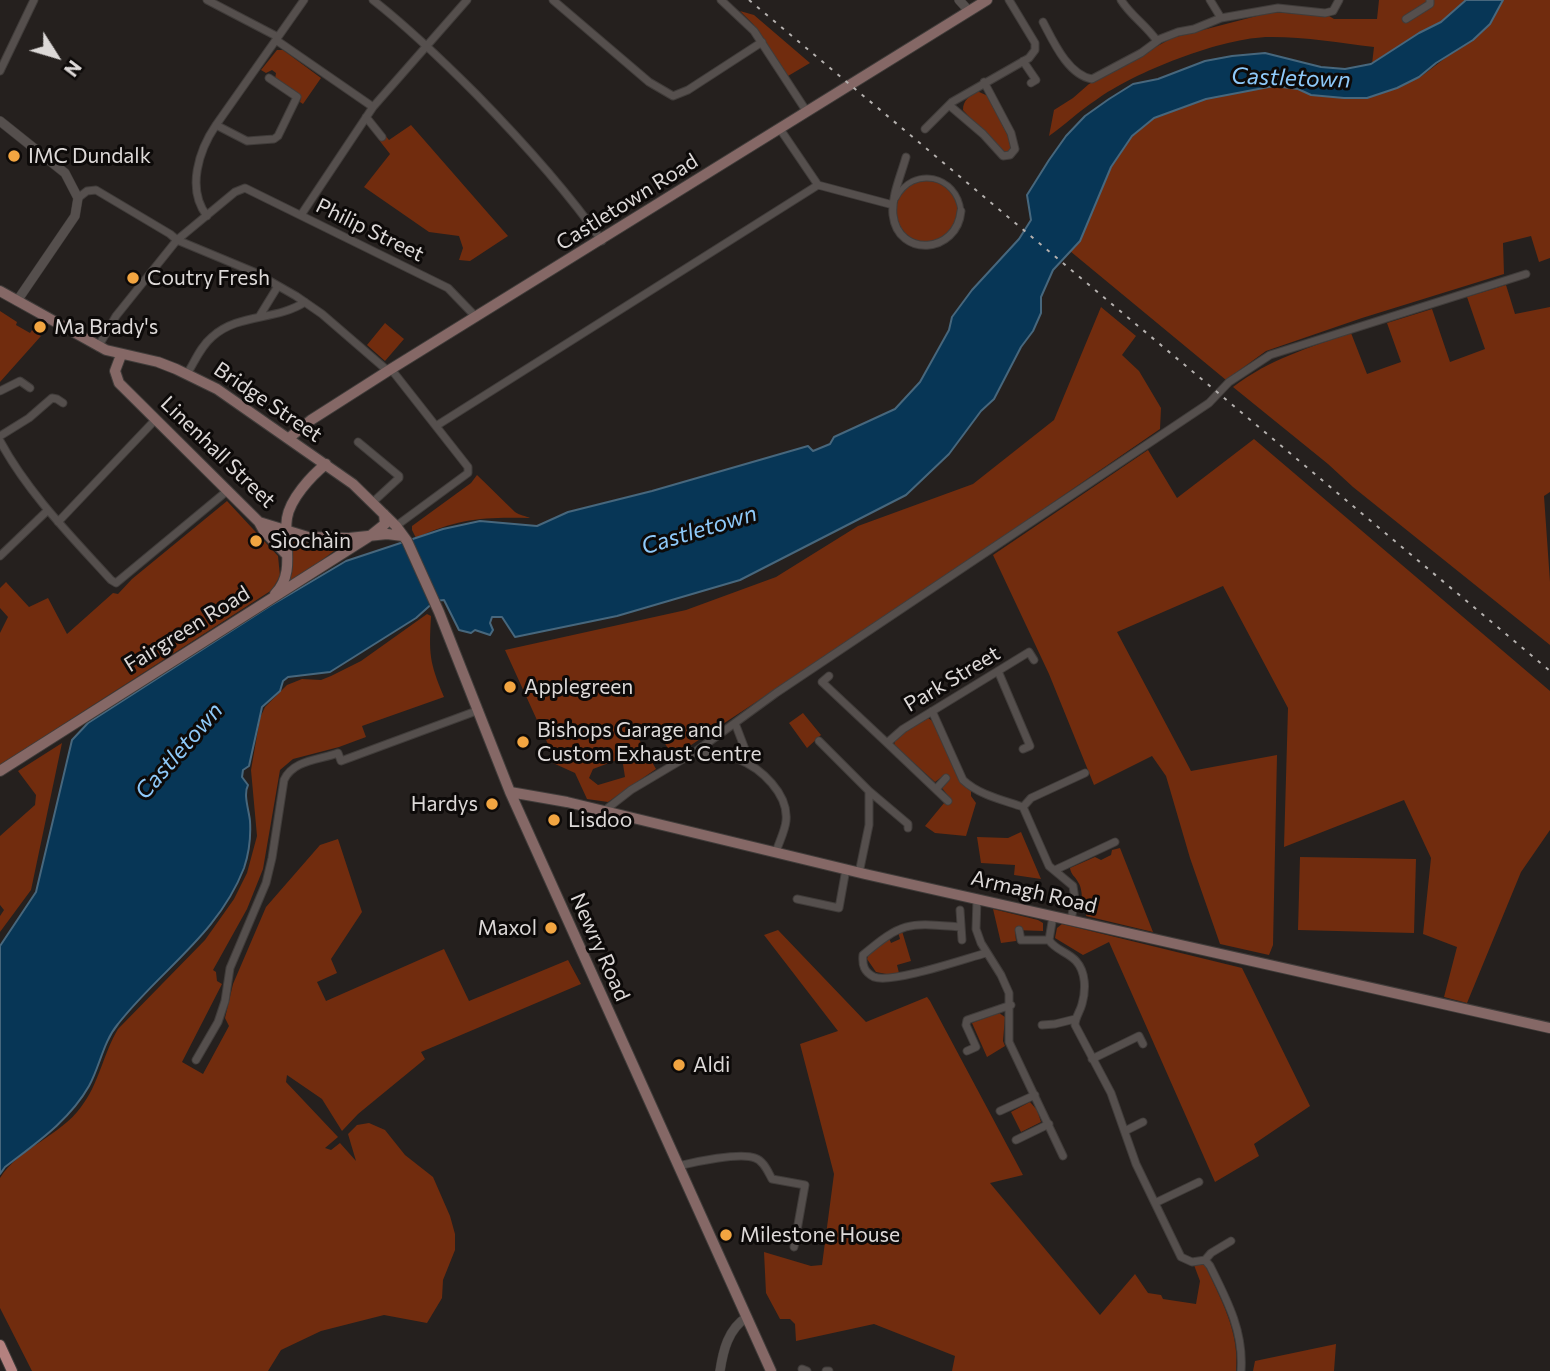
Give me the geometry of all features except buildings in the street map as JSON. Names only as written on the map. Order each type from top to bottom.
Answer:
[{"type":"main road","name":"Castletown Road","points":[[289,438],[311,420],[390,370],[986,0]]},
{"type":"main road","name":"Bridge Street","points":[[0,291],[98,346],[121,355],[158,362],[217,389],[353,484],[402,534]]},
{"type":"main road","name":"Linenhall Street","points":[[121,355],[115,371],[119,383],[260,523],[286,532],[330,538],[370,536]]},
{"type":"main road","points":[[268,601],[279,590],[286,576],[286,518],[291,506],[315,473],[326,464]]},
{"type":"main road","name":"Fairgreen Road","points":[[0,771],[370,536],[384,525],[384,514]]},
{"type":"main road","points":[[260,523],[286,554]]},
{"type":"main road","points":[[370,536],[402,534]]},
{"type":"main road","name":"Newry Road","points":[[402,534],[439,612],[510,792],[771,1371]]},
{"type":"main road","name":"Armagh Road","points":[[510,792],[546,797],[859,873],[1550,1028]]},
{"type":"main road","points":[[0,1345],[12,1371]]},
{"type":"street","points":[[0,71],[34,0]]},
{"type":"street","points":[[207,0],[277,38],[373,107]]},
{"type":"street","points":[[98,346],[116,316],[177,240],[207,216],[200,198],[197,173],[202,149],[304,0]]},
{"type":"street","points":[[373,0],[427,45],[504,123],[556,181],[601,241]]},
{"type":"street","points":[[301,215],[373,107],[467,0]]},
{"type":"street","points":[[554,0],[649,82],[673,96],[688,90],[762,43]]},
{"type":"street","points":[[721,0],[748,23],[807,112]]},
{"type":"street","points":[[959,0],[969,11]]},
{"type":"street","points":[[925,129],[949,105],[1023,61],[1035,50],[1035,43],[1009,0]]},
{"type":"street","points":[[1121,0],[1129,13],[1147,27],[1157,41]]},
{"type":"street","points":[[1210,0],[1221,18]]},
{"type":"street","points":[[1285,9],[1286,0]]},
{"type":"street","points":[[1042,22],[1071,66],[1083,77],[1092,79],[1141,53],[1157,41],[1221,18],[1267,10],[1333,11],[1339,0]]},
{"type":"street","points":[[1406,19],[1430,4],[1430,0]]},
{"type":"street","points":[[1023,61],[1036,80],[1031,83]]},
{"type":"street","points":[[216,125],[247,141],[270,140],[278,135],[296,97],[269,78]]},
{"type":"street","points":[[949,105],[983,134],[998,153],[1003,156],[1010,155],[1015,149],[1012,133],[984,82]]},
{"type":"street","points":[[366,117],[382,137]]},
{"type":"street","points":[[0,121],[54,162],[65,173],[78,198],[75,216],[17,301]]},
{"type":"street","points":[[780,129],[818,185],[894,203]]},
{"type":"street","points":[[894,203],[903,187],[912,180],[935,178],[946,183],[955,192],[961,211],[958,224],[952,234],[938,244],[925,246],[911,242],[902,235],[893,219],[894,203],[906,157]]},
{"type":"street","points":[[436,426],[818,185]]},
{"type":"street","points":[[69,225],[74,205],[74,188]]},
{"type":"street","name":"Philip Street","points":[[207,216],[240,189],[248,189],[448,288],[477,317]]},
{"type":"street","points":[[78,198],[87,191],[96,190],[170,233],[177,240],[254,272],[304,302],[390,370],[468,467],[468,472],[402,534]]},
{"type":"street","points":[[604,811],[631,790],[695,752],[1198,411],[1229,382],[1270,355],[1526,274]]},
{"type":"street","points":[[259,317],[278,286]]},
{"type":"street","points":[[187,374],[209,339],[228,325],[277,314],[304,302]]},
{"type":"street","points":[[0,391],[20,381],[30,388]]},
{"type":"street","points":[[63,403],[52,398],[0,438],[13,465],[48,510],[116,583],[227,491]]},
{"type":"street","points":[[58,522],[156,419]]},
{"type":"street","points":[[358,442],[399,478],[373,502]]},
{"type":"street","points":[[0,556],[48,510]]},
{"type":"street","name":"Park Street","points":[[887,743],[903,729],[1030,652],[1034,660]]},
{"type":"street","points":[[998,671],[1030,746],[1023,749]]},
{"type":"street","points":[[829,676],[822,682],[948,801]]},
{"type":"street","points":[[196,1060],[218,1022],[225,1001],[230,968],[266,883],[287,773],[300,765],[338,753],[341,761],[479,710]]},
{"type":"street","points":[[932,711],[963,780],[986,794],[1023,807],[1049,866],[1073,886],[1075,899],[1071,919]]},
{"type":"street","points":[[735,723],[751,765]]},
{"type":"street","points":[[814,753],[821,743],[908,824],[908,828]]},
{"type":"street","points":[[695,752],[726,756],[751,765],[778,791],[785,811],[785,827],[776,852]]},
{"type":"street","points":[[1023,807],[1031,798],[1085,773]]},
{"type":"street","points":[[936,789],[946,778]]},
{"type":"street","points":[[859,873],[869,825],[869,790]]},
{"type":"street","points":[[1055,870],[1115,842]]},
{"type":"street","points":[[1100,848],[1105,857]]},
{"type":"street","points":[[797,899],[839,908],[846,869]]},
{"type":"street","points":[[977,899],[976,929],[986,953],[1002,975],[1009,993],[1010,1042],[1063,1156]]},
{"type":"street","points":[[960,910],[962,940]]},
{"type":"street","points":[[1053,916],[1049,940],[1052,945],[1074,959],[1082,971],[1085,992],[1075,1025],[1111,1093],[1136,1164],[1181,1257],[1192,1262],[1205,1260],[1211,1253],[1231,1241]]},
{"type":"street","points":[[961,927],[923,924],[903,926],[880,940],[863,955],[862,965],[874,976],[893,978],[986,953]]},
{"type":"street","points":[[1019,930],[1021,940],[1049,940]]},
{"type":"street","points":[[967,1051],[976,1047],[966,1025],[967,1020],[1011,1005]]},
{"type":"street","points":[[1042,1025],[1075,1018]]},
{"type":"street","points":[[1092,1059],[1139,1036],[1143,1044]]},
{"type":"street","points":[[1000,1111],[1035,1095]]},
{"type":"street","points":[[1125,1130],[1143,1122]]},
{"type":"street","points":[[1016,1140],[1049,1124]]},
{"type":"street","points":[[678,1166],[699,1160],[755,1158],[763,1164],[772,1179],[805,1185],[794,1247]]},
{"type":"street","points":[[1155,1203],[1199,1182]]},
{"type":"street","points":[[1205,1260],[1235,1318],[1241,1371]]},
{"type":"street","points":[[720,1371],[726,1343],[737,1325],[747,1317]]},
{"type":"shaded area","points":[[1379,0],[1466,0],[1441,22],[1372,64],[1374,47],[1310,39],[1253,38],[1206,49],[1156,67],[1113,89],[1049,136],[1054,110],[1089,84],[1172,38],[1272,12],[1329,16],[1334,19],[1377,19]]},
{"type":"shaded area","points":[[1503,0],[1550,0],[1550,258],[1539,262],[1531,236],[1503,243],[1504,274],[1266,351],[1226,380],[1070,251],[1080,241],[1111,167],[1132,136],[1154,118],[1206,99],[1274,86],[1298,89],[1311,95],[1367,97],[1419,78],[1490,24]]},
{"type":"shaded area","points":[[740,11],[754,15],[810,63],[788,76],[753,24]]},
{"type":"shaded area","points":[[277,50],[283,50],[321,78],[303,104],[300,102],[301,97],[275,79],[276,73],[272,70],[266,73],[261,70]]},
{"type":"shaded area","points":[[977,91],[988,96],[1011,142],[1012,148],[1006,153],[999,150],[963,110],[965,101]]},
{"type":"shaded area","points":[[411,125],[508,236],[470,261],[459,260],[463,248],[459,236],[429,232],[364,187],[390,154],[379,140],[384,134],[389,140]]},
{"type":"shaded area","points":[[921,180],[933,180],[949,189],[956,199],[956,223],[949,233],[933,242],[921,242],[910,237],[901,228],[896,217],[896,205],[901,194],[910,185]]},
{"type":"shaded area","points":[[1506,285],[1515,314],[1550,307],[1550,492],[1544,496],[1550,582],[1550,645],[1233,387],[1275,362],[1351,333],[1367,374],[1401,362],[1387,323],[1432,309],[1450,362],[1485,349],[1467,297]]},
{"type":"shaded area","points":[[1101,307],[1136,336],[1122,355],[1139,371],[1161,408],[1160,429],[927,589],[673,757],[654,725],[636,734],[656,769],[608,802],[587,799],[575,773],[553,763],[552,753],[505,650],[686,610],[776,577],[858,526],[973,484],[1054,420]],"holes":[[[622,758],[625,777],[598,785],[589,778],[593,769]]]},
{"type":"shaded area","points":[[0,311],[17,322],[16,325],[41,336],[0,382]]},
{"type":"shaded area","points":[[385,323],[404,339],[385,361],[367,345]]},
{"type":"shaded area","points":[[1254,439],[1550,691],[1550,830],[1521,872],[1467,1003],[1444,997],[1457,947],[1423,934],[1431,858],[1404,800],[1284,847],[1288,708],[1223,586],[1117,632],[1191,771],[1277,755],[1273,945],[1269,955],[1220,944],[1190,858],[1166,776],[1152,756],[1094,785],[1049,674],[993,555],[1148,450],[1177,498]]},
{"type":"shaded area","points":[[477,475],[515,512],[530,518],[472,520],[445,526],[416,538],[412,526],[471,483]]},
{"type":"shaded area","points":[[227,501],[278,556],[280,576],[272,590],[0,765],[0,633],[8,617],[0,608],[0,588],[6,582],[29,607],[48,598],[67,634],[113,593],[118,594],[132,579]]},
{"type":"shaded area","points":[[291,540],[339,544],[342,545],[285,588]]},
{"type":"shaded area","points":[[427,614],[431,616],[430,649],[433,666],[444,697],[362,726],[366,737],[293,759],[280,770],[263,869],[247,909],[213,970],[216,972],[217,981],[222,984],[182,1062],[203,1074],[229,1026],[225,1018],[233,984],[266,907],[320,845],[338,839],[362,912],[331,959],[337,973],[317,982],[326,1001],[444,949],[469,1001],[568,960],[581,984],[421,1052],[425,1059],[358,1114],[342,1131],[322,1099],[287,1075],[286,1082],[338,1137],[325,1148],[331,1150],[340,1143],[356,1161],[348,1134],[357,1125],[369,1123],[385,1130],[405,1155],[433,1177],[455,1234],[455,1250],[443,1280],[442,1298],[427,1323],[384,1315],[321,1331],[281,1350],[268,1371],[32,1371],[0,1308],[0,1178],[18,1158],[62,1126],[81,1107],[92,1089],[118,1029],[205,940],[234,899],[247,873],[257,836],[251,770],[260,718],[265,707],[287,685],[302,679],[321,680],[361,661]]},
{"type":"shaded area","points":[[803,713],[821,735],[807,748],[789,723]]},
{"type":"shaded area","points":[[928,718],[934,722],[961,783],[971,790],[971,796],[976,803],[966,836],[935,833],[925,826],[949,797],[942,788],[943,776],[935,782],[894,745],[896,737]]},
{"type":"shaded area","points":[[62,743],[31,890],[0,932],[0,916],[4,910],[0,905],[0,836],[35,805],[36,795],[18,771]]},
{"type":"shaded area","points":[[1021,832],[1041,879],[1014,875],[1015,865],[981,863],[977,837],[1008,838]]},
{"type":"shaded area","points":[[1120,848],[1153,932],[1086,916],[1088,906],[1082,904],[1080,887],[1070,868],[1095,857],[1101,860],[1111,855],[1112,850]]},
{"type":"shaded area","points":[[1300,857],[1416,859],[1414,933],[1298,930]]},
{"type":"shaded area","points":[[993,909],[1038,920],[1043,923],[1043,931],[1015,930],[1016,941],[1001,943]]},
{"type":"shaded area","points":[[1062,924],[1242,968],[1310,1106],[1254,1144],[1259,1156],[1215,1182],[1109,942],[1083,955],[1055,938],[1057,928]]},
{"type":"shaded area","points":[[778,930],[866,1022],[927,997],[1023,1175],[990,1183],[1100,1315],[1135,1274],[1148,1293],[1161,1295],[1163,1299],[1196,1304],[1200,1281],[1194,1265],[1204,1263],[1232,1328],[1236,1371],[952,1371],[955,1356],[874,1324],[796,1341],[795,1324],[790,1319],[780,1319],[766,1293],[764,1252],[811,1266],[822,1265],[834,1174],[800,1044],[838,1031],[764,935]]},
{"type":"shaded area","points":[[902,931],[911,961],[897,965],[899,973],[891,975],[876,972],[867,959],[869,953],[889,938],[891,943],[900,939],[898,932]]},
{"type":"shaded area","points":[[999,1013],[1005,1017],[1005,1046],[987,1057],[972,1023]]},
{"type":"shaded area","points":[[1030,1102],[1037,1110],[1041,1122],[1021,1132],[1011,1112]]},
{"type":"shaded area","points":[[1336,1344],[1334,1371],[1253,1371],[1255,1361]]},
{"type":"water","name":"Castletown","points":[[1466,0],[1503,0],[1490,24],[1473,40],[1419,77],[1397,88],[1367,98],[1344,98],[1311,95],[1298,89],[1274,86],[1206,99],[1154,118],[1132,136],[1111,167],[1080,241],[1053,270],[1041,297],[1041,313],[1033,331],[1021,347],[994,399],[981,411],[949,454],[906,495],[740,580],[617,616],[515,637],[502,617],[492,617],[490,623],[493,630],[490,635],[475,630],[471,633],[459,630],[444,600],[435,601],[416,618],[330,672],[288,677],[283,681],[280,691],[262,707],[249,766],[243,770],[242,777],[248,785],[246,798],[250,839],[244,868],[233,892],[204,933],[118,1024],[109,1038],[89,1086],[72,1110],[0,1174],[0,946],[36,892],[72,740],[88,723],[270,606],[346,561],[443,529],[480,521],[537,526],[568,512],[808,446],[813,451],[830,444],[834,437],[895,409],[920,382],[949,330],[952,317],[972,290],[1019,239],[1031,220],[1027,195],[1049,160],[1085,116],[1109,99],[1133,84],[1158,79],[1205,61],[1232,56],[1265,53],[1321,67],[1345,69],[1371,64],[1441,22]]},
{"type":"railway","points":[[749,0],[1550,671]]},
{"type":"place","name":"IMC Dundalk","points":[[14,156]]},
{"type":"place","name":"Coutry Fresh","points":[[133,278]]},
{"type":"place","name":"Ma Brady's","points":[[40,327]]},
{"type":"place","name":"Sìochàin","points":[[256,541]]},
{"type":"place","name":"Applegreen","points":[[510,687]]},
{"type":"place","name":"Bishops Garage and Custom Exhaust Centre","points":[[523,742]]},
{"type":"place","name":"Hardys","points":[[492,804]]},
{"type":"place","name":"Lisdoo","points":[[554,820]]},
{"type":"place","name":"Maxol","points":[[551,928]]},
{"type":"place","name":"Aldi","points":[[679,1065]]},
{"type":"place","name":"Milestone House","points":[[726,1235]]}]
